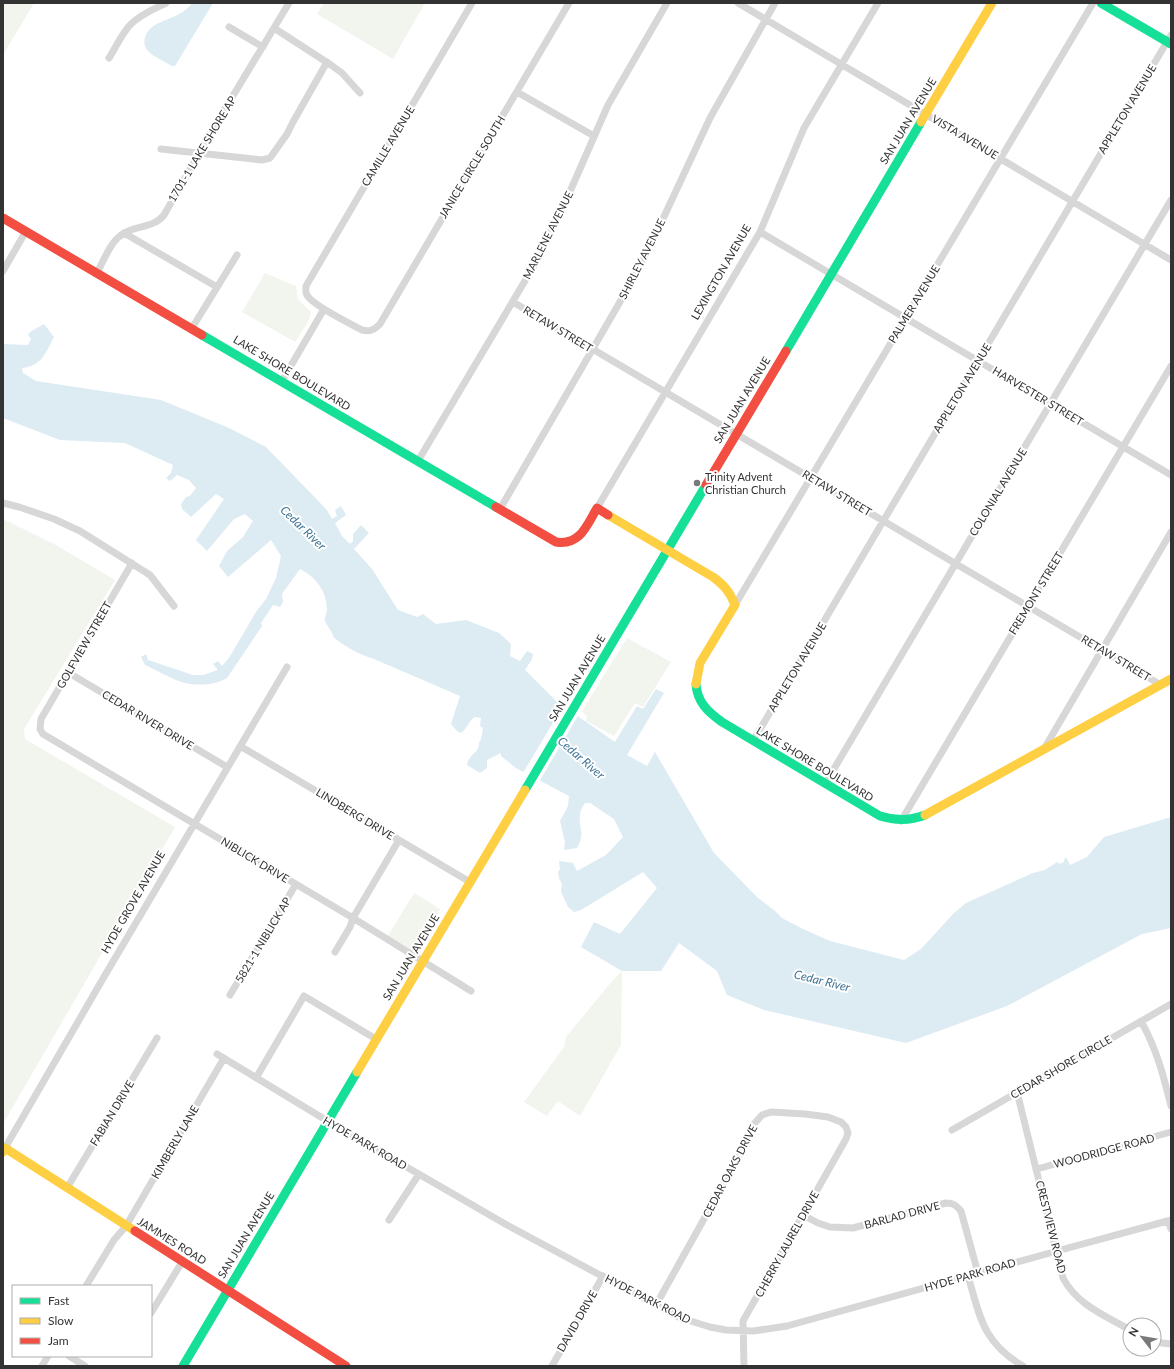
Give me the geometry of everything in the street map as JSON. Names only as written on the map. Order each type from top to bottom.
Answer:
[{"type":"street","points":[[109,58],[132,23],[166,3]]},
{"type":"street","name":"1701-1 LAKE SHORE AP","points":[[97,273],[114,242],[124,233],[160,220],[222,113],[289,3]]},
{"type":"street","name":"CAMILLE AVENUE","points":[[324,309],[310,299],[306,291],[308,281],[472,3]]},
{"type":"street","name":"JANICE CIRCLE SOUTH","points":[[324,309],[368,332],[380,324],[570,3]]},
{"type":"street","name":"MARLENE AVENUE","points":[[418,461],[513,302],[548,239],[616,90],[667,3]]},
{"type":"street","name":"VISTA AVENUE","points":[[738,3],[1171,260]]},
{"type":"street","name":"SHIRLEY AVENUE","points":[[500,509],[593,349],[647,251],[710,118],[775,3]]},
{"type":"street","name":"LEXINGTON AVENUE","points":[[569,544],[576,540],[597,508],[760,232],[804,128],[878,3]]},
{"type":"street","name":"SAN JUAN AVENUE","points":[[183,1366],[992,3]]},
{"type":"street","name":"PALMER AVENUE","points":[[735,605],[1093,3]]},
{"type":"street","points":[[1101,3],[1170,41]]},
{"type":"street","points":[[229,27],[263,47]]},
{"type":"street","points":[[274,28],[328,62],[342,73],[360,93]]},
{"type":"street","name":"APPLETON AVENUE","points":[[753,741],[1072,202],[1170,41]]},
{"type":"street","points":[[161,149],[262,160],[270,158],[287,134],[328,62]]},
{"type":"street","points":[[517,92],[594,136]]},
{"type":"street","name":"COLONIAL AVENUE","points":[[825,784],[1171,200]]},
{"type":"street","name":"LAKE SHORE BOULEVARD","points":[[3,218],[556,542],[560,544],[569,544]]},
{"type":"street","points":[[3,271],[26,231]]},
{"type":"street","name":"HARVESTER STREET","points":[[760,232],[1171,475]]},
{"type":"street","points":[[124,233],[217,287]]},
{"type":"street","points":[[192,328],[217,287],[223,280],[237,255]]},
{"type":"street","name":"RETAW STREET","points":[[513,302],[1161,684]]},
{"type":"street","points":[[282,381],[324,309]]},
{"type":"street","name":"FREMONT STREET","points":[[901,821],[1171,366]]},
{"type":"street","points":[[3,503],[37,513],[72,527],[132,563],[150,575],[174,606]]},
{"type":"street","points":[[597,508],[713,577],[726,587],[735,605]]},
{"type":"street","points":[[1043,749],[1171,532]]},
{"type":"street","name":"GOLFVIEW STREET","points":[[40,729],[41,719],[132,563]]},
{"type":"street","name":"LAKE SHORE BOULEVARD","points":[[735,605],[700,663],[696,674],[696,692],[699,700],[711,714],[753,741],[880,816],[889,819],[901,821],[916,819],[927,814],[1171,679]]},
{"type":"street","name":"HYDE GROVE AVENUE","points":[[4,1150],[193,824],[287,667]]},
{"type":"street","name":"CEDAR RIVER DRIVE","points":[[69,673],[227,767]]},
{"type":"street","name":"NIBLICK DRIVE","points":[[40,729],[43,734],[353,918],[471,991]]},
{"type":"street","name":"LINDBERG DRIVE","points":[[240,746],[470,882]]},
{"type":"street","points":[[335,952],[350,927],[353,918],[399,840]]},
{"type":"street","name":"5821-1 NIBLICK AP","points":[[230,995],[296,884]]},
{"type":"street","points":[[256,1078],[304,996],[376,1039]]},
{"type":"street","name":"CEDAR SHORE CIRCLE","points":[[952,1130],[1171,1004]]},
{"type":"street","points":[[1141,1021],[1159,1061],[1171,1106]]},
{"type":"street","name":"FABIAN DRIVE","points":[[67,1188],[157,1038]]},
{"type":"street","name":"HYDE PARK ROAD","points":[[217,1054],[328,1121],[507,1225],[678,1317],[710,1327],[743,1331],[787,1326],[1170,1221]]},
{"type":"street","name":"KIMBERLY LANE","points":[[87,1285],[114,1240],[126,1226],[224,1058]]},
{"type":"street","name":"CRESTVIEW ROAD","points":[[1017,1092],[1064,1278],[1076,1297],[1082,1302],[1122,1325]]},
{"type":"street","name":"CEDAR OAKS DRIVE","points":[[656,1305],[743,1149],[754,1124],[762,1115],[771,1112],[821,1116],[842,1122],[846,1127]]},
{"type":"street","name":"CHERRY LAUREL DRIVE","points":[[744,1366],[743,1321],[846,1139],[848,1133],[846,1127]]},
{"type":"street","name":"WOODRIDGE ROAD","points":[[1036,1169],[1171,1132]]},
{"type":"street","name":"JAMMES ROAD","points":[[4,1150],[228,1290],[341,1365]]},
{"type":"street","points":[[389,1220],[419,1174]]},
{"type":"street","name":"BARLAD DRIVE","points":[[803,1215],[818,1223],[830,1227],[853,1228],[946,1203],[952,1203],[961,1211],[978,1273]]},
{"type":"street","points":[[1170,1221],[1171,1229]]},
{"type":"street","points":[[152,1312],[182,1262]]},
{"type":"street","name":"DAVID DRIVE","points":[[552,1366],[603,1276]]},
{"type":"street","points":[[968,1276],[979,1315],[988,1334],[1004,1353],[1024,1366]]},
{"type":"street","points":[[42,1366],[47,1357]]},
{"type":"street","points":[[71,1357],[85,1366]]},
{"type":"shaded area","points":[[3,3],[34,3],[3,55]]},
{"type":"shaded area","points":[[324,3],[425,3],[393,59],[317,14]]},
{"type":"shaded area","points":[[265,273],[296,286],[298,299],[311,312],[308,322],[295,342],[242,312]]},
{"type":"shaded area","points":[[3,519],[54,544],[115,580],[24,729],[25,739],[175,827],[3,1124]]},
{"type":"shaded area","points":[[627,638],[671,662],[643,707],[635,703],[614,736],[586,721],[587,717],[582,711]]},
{"type":"shaded area","points":[[414,893],[440,909],[416,949],[411,949],[388,936]]},
{"type":"shaded area","points":[[622,971],[621,1045],[580,1116],[558,1101],[547,1116],[524,1102],[564,1047],[566,1037]]},
{"type":"water","points":[[192,3],[213,3],[175,66],[172,66],[156,57],[146,49],[144,43],[145,37],[148,31],[155,25],[183,12]]},
{"type":"water","name":"Cedar River","points":[[44,324],[54,337],[46,353],[39,361],[29,367],[22,368],[23,373],[36,381],[161,400],[229,428],[266,447],[327,510],[332,519],[337,516],[335,510],[341,506],[346,515],[335,523],[342,536],[350,544],[353,541],[353,534],[361,525],[369,533],[354,549],[372,569],[398,610],[417,617],[423,614],[436,624],[466,620],[499,633],[511,644],[510,656],[520,661],[527,651],[533,654],[532,659],[525,670],[556,701],[615,742],[637,706],[643,709],[656,689],[664,693],[627,755],[647,766],[655,752],[714,853],[757,897],[782,918],[830,941],[904,960],[921,949],[954,913],[966,903],[1033,873],[1045,870],[1057,862],[1060,864],[1064,862],[1066,857],[1070,865],[1087,857],[1104,837],[1171,817],[1171,928],[1142,934],[1007,1006],[906,1043],[764,1010],[727,995],[717,971],[679,943],[661,971],[622,971],[581,947],[594,922],[620,934],[657,888],[643,872],[581,910],[574,912],[568,907],[561,892],[562,884],[558,872],[560,869],[559,861],[573,863],[577,871],[606,855],[623,837],[614,819],[590,803],[585,803],[580,813],[580,843],[577,848],[564,850],[565,842],[560,821],[568,806],[569,796],[516,768],[501,756],[501,753],[487,760],[487,768],[480,773],[467,765],[469,759],[479,746],[483,728],[480,726],[481,718],[475,717],[461,733],[457,731],[451,724],[460,696],[358,653],[334,638],[325,621],[327,609],[325,596],[319,585],[306,572],[300,569],[282,594],[283,602],[280,607],[273,605],[261,623],[262,626],[227,678],[218,682],[201,685],[190,684],[175,680],[145,665],[141,657],[146,654],[148,660],[193,675],[203,675],[218,670],[213,664],[218,661],[222,666],[229,658],[256,612],[266,599],[276,578],[281,556],[271,540],[228,577],[219,566],[227,551],[243,537],[253,521],[245,514],[234,519],[207,551],[196,540],[224,499],[216,494],[191,517],[182,509],[181,504],[196,488],[189,480],[177,475],[170,481],[166,478],[171,473],[173,465],[125,443],[60,440],[3,418],[3,344],[28,345],[31,339],[28,335],[30,332]]},
{"type":"pier","points":[[564,704],[579,714],[539,782],[523,773]]},
{"type":"traffic: fast","points":[[1101,3],[1171,44]]},
{"type":"traffic: fast","points":[[786,351],[921,122]]},
{"type":"traffic: fast","points":[[202,335],[496,507]]},
{"type":"traffic: fast","points":[[525,790],[706,485]]},
{"type":"traffic: fast","points":[[696,684],[699,696],[704,706],[722,722],[880,816],[903,820],[925,815]]},
{"type":"traffic: fast","points":[[183,1366],[357,1072]]},
{"type":"traffic: slow","points":[[921,122],[992,3]]},
{"type":"traffic: slow","points":[[608,515],[713,577],[731,596],[735,605],[700,663],[696,684]]},
{"type":"traffic: slow","points":[[925,815],[1171,679]]},
{"type":"traffic: slow","points":[[357,1072],[525,790]]},
{"type":"traffic: slow","points":[[3,1152],[5,1148],[135,1231]]},
{"type":"traffic: jam","points":[[3,218],[202,335]]},
{"type":"traffic: jam","points":[[706,485],[786,351]]},
{"type":"traffic: jam","points":[[496,507],[556,542],[571,541],[582,533],[597,508],[608,515]]},
{"type":"traffic: jam","points":[[135,1231],[346,1366]]},
{"type":"place","name":"Trinity Advent Christian Church","points":[[697,483]]}]
